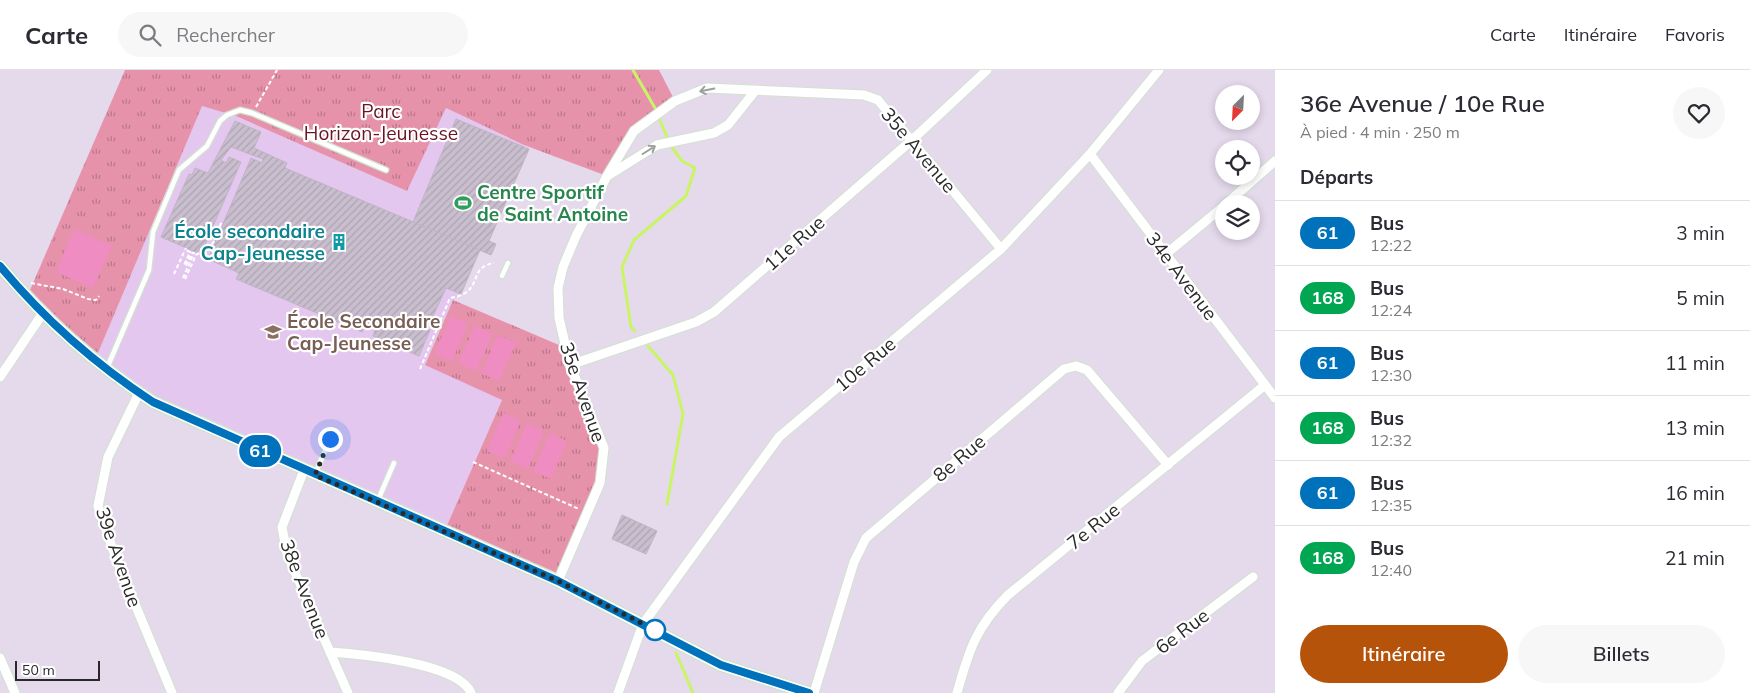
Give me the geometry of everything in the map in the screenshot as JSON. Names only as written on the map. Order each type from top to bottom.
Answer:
[{"type":"street","name":"11e Rue","points":[[570,365],[696,322],[714,312],[912,140],[987,70]]},
{"type":"street","name":"10e Rue","points":[[618,693],[643,624],[779,437],[1001,249],[1090,154],[1159,70]]},
{"type":"street","name":"35e Avenue","points":[[558,581],[600,483],[604,448],[570,365],[559,318],[558,288],[563,267],[576,236],[607,176],[634,131],[675,100],[707,88],[864,95],[878,100],[1001,249]]},
{"type":"street","points":[[607,176],[657,145],[714,133],[728,125],[755,91]]},
{"type":"street","name":"34e Avenue","points":[[1090,154],[1275,398]]},
{"type":"street","points":[[1239,195],[1272,171],[1275,160]]},
{"type":"street","points":[[1166,254],[1215,213]]},
{"type":"street","points":[[0,266],[56,328],[106,369],[153,402],[558,581],[721,665],[809,693]]},
{"type":"street","points":[[0,378],[43,313]]},
{"type":"street","name":"8e Rue","points":[[814,693],[854,562],[866,538],[1064,369],[1076,366],[1088,370],[1168,465]]},
{"type":"street","name":"7e Rue","points":[[957,693],[976,635],[993,610],[1008,595],[1265,385]]},
{"type":"street","name":"39e Avenue","points":[[139,393],[108,457],[98,506],[115,556],[172,693]]},
{"type":"street","name":"38e Avenue","points":[[309,472],[282,527],[287,554],[348,693]]},
{"type":"street","name":"6e Rue","points":[[1118,693],[1142,661],[1253,577]]},
{"type":"street","name":"38e Avenue","points":[[330,652],[369,655],[417,665],[450,675],[469,686],[471,693]]},
{"type":"street","points":[[0,658],[15,693]]},
{"type":"lane","points":[[106,369],[149,270],[153,232],[179,170],[207,146],[220,121],[227,115],[240,110],[252,113],[386,170]]},
{"type":"lane","points":[[502,276],[508,263]]},
{"type":"lane","points":[[309,472],[330,439]]},
{"type":"lane","points":[[378,501],[394,463]]},
{"type":"path","points":[[252,113],[277,70]]},
{"type":"path","points":[[513,186],[519,189]]},
{"type":"path","points":[[499,220],[505,223]]},
{"type":"path","points":[[174,274],[185,249],[190,252],[184,265],[186,265],[192,252],[194,253],[184,278],[196,255],[213,243],[222,221]]},
{"type":"path","points":[[420,369],[450,298],[465,294],[470,289],[484,264],[494,263]]},
{"type":"path","points":[[30,283],[63,289],[88,299],[96,300],[99,296]]},
{"type":"path","points":[[473,462],[580,509]]},
{"type":"shaded area","name":"École Secondaire Cap-Jeunesse","points":[[202,105],[236,116],[407,190],[446,108],[524,145],[461,294],[453,300],[425,364],[502,400],[445,530],[196,423],[95,360]]},
{"type":"shaded area","points":[[74,229],[112,246],[93,288],[56,272]]},
{"type":"shaded area","points":[[451,316],[468,324],[452,361],[434,354]]},
{"type":"shaded area","points":[[475,326],[493,334],[476,371],[458,363]]},
{"type":"shaded area","points":[[498,335],[516,343],[499,381],[481,373]]},
{"type":"shaded area","points":[[504,413],[521,421],[505,458],[487,451]]},
{"type":"shaded area","points":[[527,423],[544,431],[528,469],[510,461]]},
{"type":"shaded area","points":[[550,433],[567,441],[551,479],[533,471]]},
{"type":"green space","name":"Parc Horizon-Jeunesse","points":[[125,70],[659,70],[675,101],[634,131],[607,176],[524,145],[446,108],[407,191],[236,116],[202,106],[95,360],[27,297]]},
{"type":"green space","points":[[453,300],[566,348],[604,448],[600,483],[558,581],[445,530],[502,400],[425,365]]},
{"type":"building","name":"Centre Sportif de Saint Antoine","points":[[456,119],[529,149],[489,241],[496,244],[491,255],[413,222]]},
{"type":"building","name":"École secondaire Cap-Jeunesse","points":[[235,121],[261,132],[254,148],[287,163],[285,168],[480,250],[461,294],[446,288],[427,329],[430,330],[419,356],[373,336],[376,328],[366,323],[362,332],[236,279],[239,273],[208,259],[251,158],[262,163],[263,159],[231,147],[221,160],[226,163],[229,157],[241,162],[203,249],[200,247],[198,253],[161,237],[189,174],[192,175],[195,168],[208,173]]},
{"type":"building","points":[[622,515],[657,531],[646,554],[612,539]]},
{"type":"waterway","points":[[633,70],[655,108]]},
{"type":"waterway","points":[[660,120],[667,137]]},
{"type":"waterway","points":[[635,331],[631,327],[622,267],[634,240],[686,196],[695,168],[682,161],[671,146]]},
{"type":"waterway","points":[[648,346],[673,375],[683,414],[667,504]]},
{"type":"waterway","points":[[676,653],[693,693]]},
{"type":"bus line","name":"61","points":[[0,266],[56,328],[123,382],[153,402],[291,465],[445,530],[558,581],[721,665],[809,693]]},
{"type":"place","name":"Centre Sportif de Saint Antoine","points":[[463,203]]},
{"type":"place","name":"École secondaire Cap-Jeunesse","points":[[339,242]]},
{"type":"place","name":"École Secondaire Cap-Jeunesse","points":[[273,332]]},
{"type":"route","points":[[330,439],[315,475],[445,530],[558,581],[659,632],[655,630]]}]
